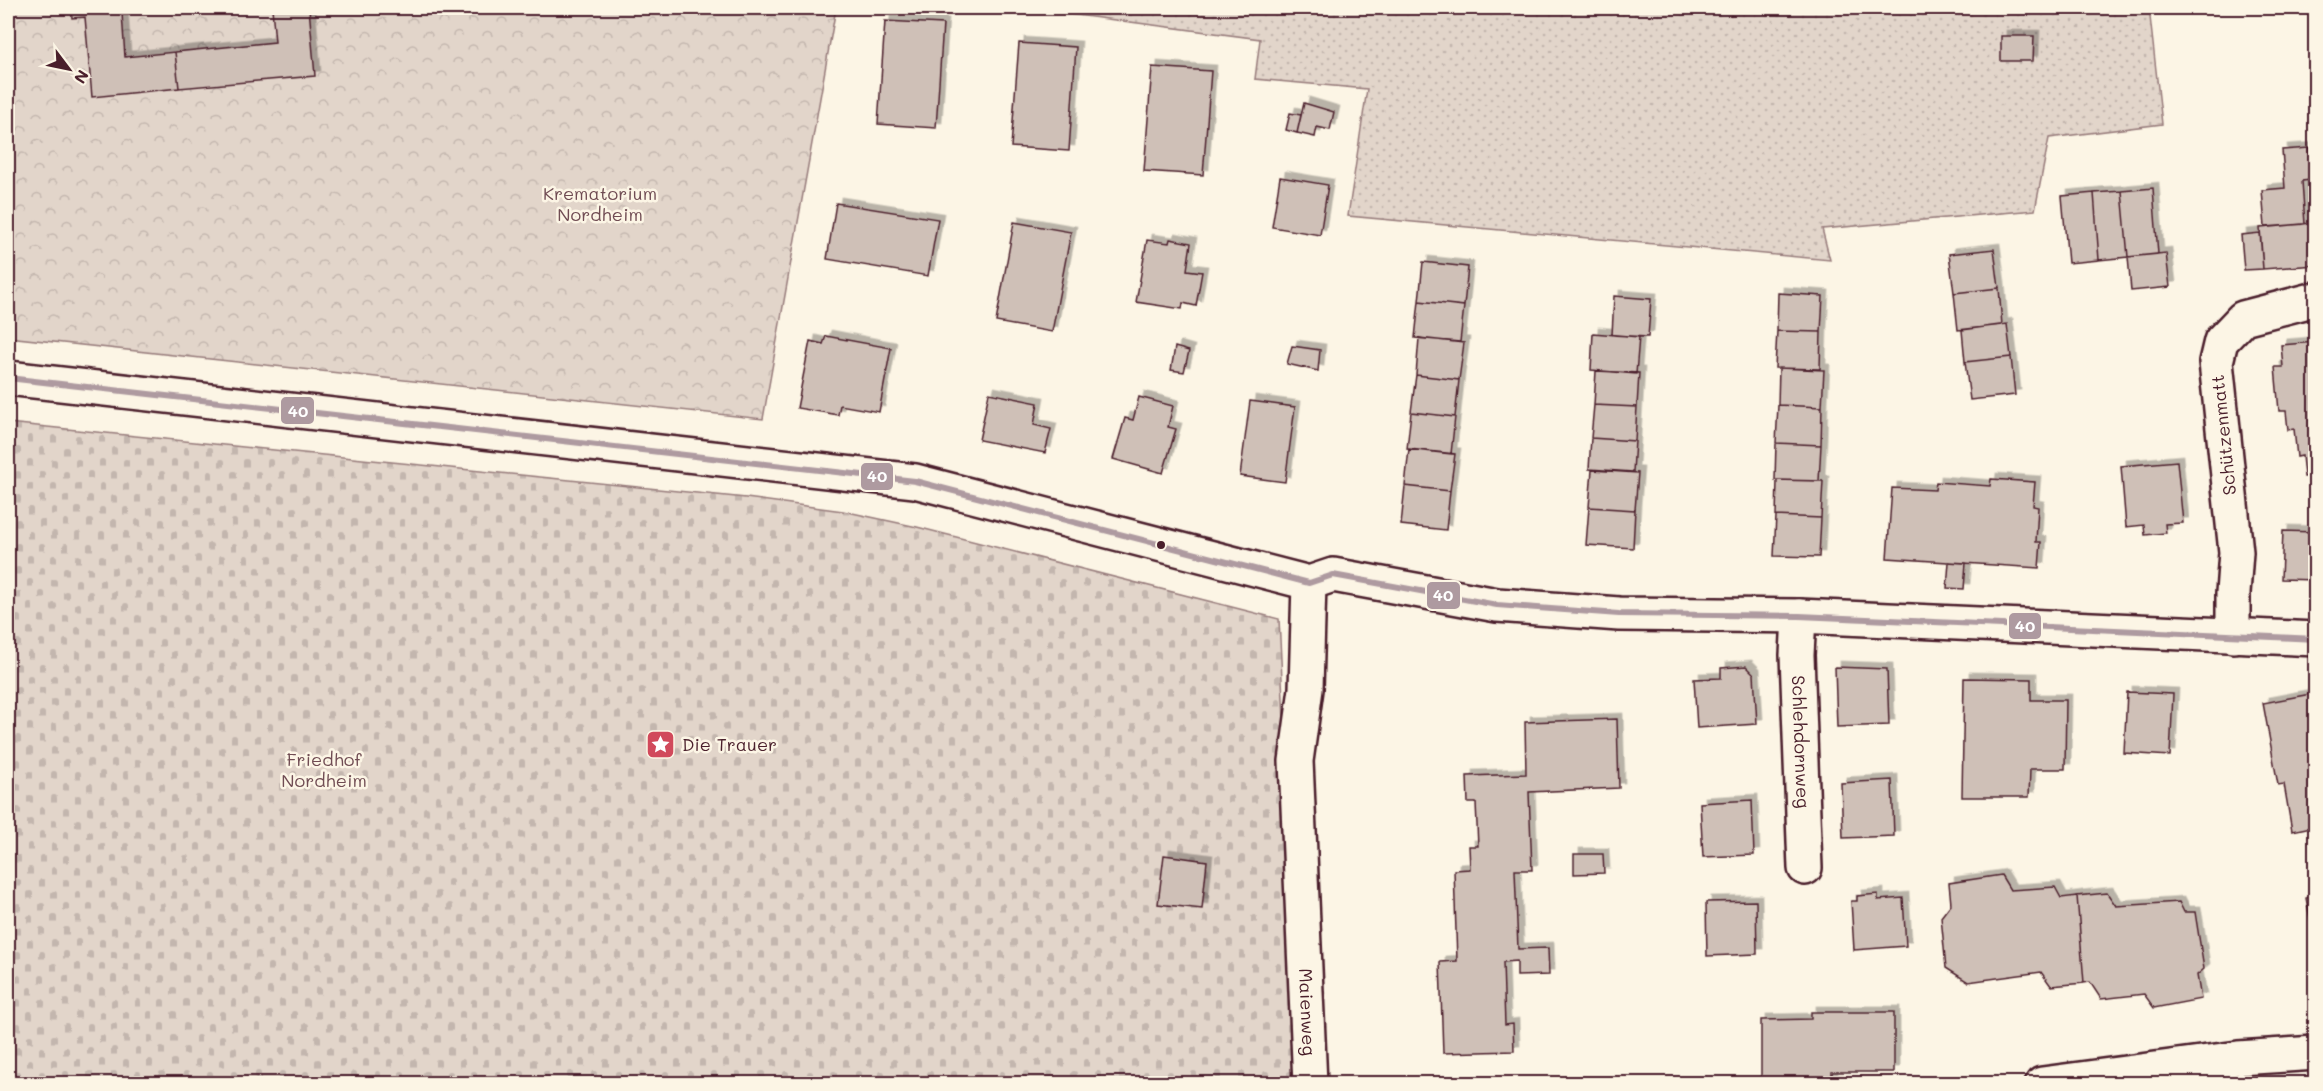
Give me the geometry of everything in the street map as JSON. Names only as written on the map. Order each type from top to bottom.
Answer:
[{"type":"street","name":"Schützenmatt","points":[[2233,636],[2236,552],[2216,362],[2221,341],[2243,318],[2316,299]]},
{"type":"street","points":[[8,378],[915,481],[1309,583],[1333,575],[1497,605],[1608,614],[1799,616],[2316,639]]},
{"type":"street","name":"Maienweg","points":[[1309,583],[1306,689],[1296,761],[1310,1083]]},
{"type":"street","name":"Schlehdornweg","points":[[1799,616],[1797,655],[1805,868]]},
{"type":"street","points":[[2042,1083],[2238,1058],[2316,1053]]},
{"type":"green space","name":"Krematorium Nordheim","points":[[8,8],[836,8],[763,419],[8,337]]},
{"type":"green space","points":[[1023,8],[2149,8],[2162,124],[2049,138],[2035,210],[1822,229],[1830,260],[1348,216],[1367,89],[1255,79],[1260,39]]},
{"type":"green space","name":"Friedhof Nordheim","points":[[8,423],[746,498],[843,511],[917,527],[1279,619],[1302,1083],[8,1083]]},
{"type":"building","points":[[71,8],[134,8],[134,12],[122,13],[125,57],[175,52],[179,88],[92,97],[85,17],[72,18]]},
{"type":"building","points":[[272,8],[309,8],[315,76],[179,88],[175,52],[275,42]]},
{"type":"building","points":[[885,21],[943,24],[936,128],[878,124]]},
{"type":"building","points":[[2001,36],[2034,36],[2033,61],[2001,61]]},
{"type":"building","points":[[1019,43],[1076,47],[1069,151],[1011,147]]},
{"type":"building","points":[[1152,67],[1211,71],[1203,175],[1144,171]]},
{"type":"building","points":[[1304,103],[1334,112],[1330,130],[1317,127],[1315,137],[1297,133]]},
{"type":"building","points":[[1290,113],[1301,115],[1297,133],[1286,130]]},
{"type":"building","points":[[2309,148],[2311,180],[2302,181],[2305,224],[2265,227],[2262,190],[2285,188],[2282,150]]},
{"type":"building","points":[[1280,177],[1328,185],[1320,235],[1272,227]]},
{"type":"building","points":[[2153,188],[2158,254],[2128,257],[2122,191]]},
{"type":"building","points":[[2122,191],[2128,257],[2099,260],[2094,193]]},
{"type":"building","points":[[2094,193],[2099,260],[2068,263],[2062,196]]},
{"type":"building","points":[[836,203],[938,219],[928,276],[827,259]]},
{"type":"building","points":[[1014,222],[1071,232],[1052,332],[996,322]]},
{"type":"building","points":[[2312,223],[2316,265],[2263,269],[2260,228]]},
{"type":"building","points":[[2260,233],[2263,269],[2244,270],[2241,235]]},
{"type":"building","points":[[1170,239],[1191,243],[1187,270],[1202,272],[1196,306],[1183,303],[1182,309],[1136,302],[1147,240],[1169,243]]},
{"type":"building","points":[[1994,249],[1999,288],[1954,293],[1949,254]]},
{"type":"building","points":[[2166,253],[2170,287],[2131,291],[2128,257]]},
{"type":"building","points":[[1423,262],[1468,267],[1464,306],[1419,301]]},
{"type":"building","points":[[1999,288],[2002,325],[1958,330],[1954,293]]},
{"type":"building","points":[[1778,293],[1823,296],[1821,332],[1777,331]]},
{"type":"building","points":[[1614,296],[1651,299],[1648,337],[1612,335]]},
{"type":"building","points":[[1419,301],[1464,306],[1460,342],[1415,338]]},
{"type":"building","points":[[2007,324],[2011,357],[1965,362],[1962,330]]},
{"type":"building","points":[[1777,331],[1821,332],[1820,369],[1775,368]]},
{"type":"building","points":[[1593,333],[1639,337],[1636,374],[1591,370]]},
{"type":"building","points":[[826,336],[891,348],[879,412],[840,405],[838,415],[797,408],[810,341],[823,344]]},
{"type":"building","points":[[1419,338],[1464,343],[1459,380],[1416,375]]},
{"type":"building","points":[[2316,342],[2316,476],[2304,477],[2302,456],[2297,457],[2294,429],[2288,430],[2286,411],[2279,411],[2275,367],[2283,367],[2281,345]]},
{"type":"building","points":[[1292,346],[1320,350],[1318,371],[1287,364]]},
{"type":"building","points":[[1175,347],[1189,351],[1184,372],[1171,370]]},
{"type":"building","points":[[2011,357],[2015,395],[1970,400],[1965,362]]},
{"type":"building","points":[[1779,368],[1824,370],[1822,407],[1778,405]]},
{"type":"building","points":[[1596,371],[1639,373],[1637,407],[1594,405]]},
{"type":"building","points":[[1416,375],[1459,380],[1455,417],[1411,412]]},
{"type":"building","points":[[989,393],[1038,403],[1034,425],[1051,429],[1045,453],[979,440]]},
{"type":"building","points":[[1139,397],[1173,406],[1168,427],[1176,429],[1163,473],[1113,459],[1125,418],[1133,420]]},
{"type":"building","points":[[1250,401],[1295,407],[1285,482],[1240,476]]},
{"type":"building","points":[[1594,405],[1637,407],[1635,441],[1591,438]]},
{"type":"building","points":[[1778,405],[1822,407],[1821,445],[1776,443]]},
{"type":"building","points":[[1411,412],[1455,417],[1451,454],[1407,449]]},
{"type":"building","points":[[1591,438],[1635,441],[1633,472],[1589,469]]},
{"type":"building","points":[[1776,443],[1821,445],[1819,481],[1775,480]]},
{"type":"building","points":[[1409,449],[1455,454],[1450,491],[1405,486]]},
{"type":"building","points":[[2177,461],[2183,523],[2165,524],[2166,533],[2145,535],[2144,525],[2126,527],[2121,466]]},
{"type":"building","points":[[1592,470],[1638,473],[1635,510],[1589,507]]},
{"type":"building","points":[[1991,479],[2035,482],[2033,506],[2038,507],[2036,542],[2041,542],[2039,568],[1887,558],[1892,488],[1935,490],[1936,482],[1990,486]]},
{"type":"building","points":[[1777,480],[1823,481],[1821,518],[1776,516]]},
{"type":"building","points":[[1405,486],[1450,491],[1446,530],[1401,525]]},
{"type":"building","points":[[1589,507],[1635,510],[1633,548],[1586,545]]},
{"type":"building","points":[[1776,516],[1821,518],[1819,557],[1774,556]]},
{"type":"building","points":[[2283,531],[2316,532],[2316,580],[2281,579]]},
{"type":"building","points":[[1949,562],[1966,563],[1964,589],[1947,588]]},
{"type":"building","points":[[1746,666],[1754,674],[1757,724],[1697,728],[1694,679],[1721,678],[1721,668]]},
{"type":"building","points":[[1835,667],[1887,669],[1889,725],[1837,727]]},
{"type":"building","points":[[1964,678],[2031,679],[2031,700],[2066,700],[2065,769],[2030,769],[2029,797],[1962,797]]},
{"type":"building","points":[[2127,692],[2173,694],[2170,756],[2124,753]]},
{"type":"building","points":[[2316,693],[2316,826],[2292,831],[2284,784],[2278,785],[2263,703]]},
{"type":"building","points":[[1617,719],[1619,788],[1529,792],[1532,870],[1515,870],[1518,949],[1548,948],[1549,975],[1517,976],[1517,961],[1503,962],[1505,1025],[1513,1024],[1514,1051],[1443,1053],[1440,962],[1457,961],[1454,870],[1470,869],[1469,846],[1478,846],[1476,803],[1468,803],[1467,776],[1526,774],[1525,722]]},
{"type":"building","points":[[1892,780],[1894,836],[1843,838],[1841,783]]},
{"type":"building","points":[[1752,800],[1754,855],[1703,857],[1700,803]]},
{"type":"building","points":[[1574,854],[1603,854],[1604,873],[1574,874]]},
{"type":"building","points":[[1164,855],[1207,861],[1202,909],[1158,904]]},
{"type":"building","points":[[2001,875],[2010,890],[2055,887],[2061,898],[2077,896],[2084,983],[2051,986],[2041,972],[1968,982],[1946,968],[1941,917],[1951,904],[1949,883]]},
{"type":"building","points":[[2107,893],[2116,906],[2179,902],[2184,912],[2195,912],[2204,969],[2197,975],[2201,999],[2154,1008],[2144,994],[2101,999],[2090,982],[2084,983],[2077,896]]},
{"type":"building","points":[[1878,894],[1878,900],[1903,898],[1906,946],[1854,950],[1851,901],[1857,901],[1857,896]]},
{"type":"building","points":[[2316,896],[2316,949],[2306,898]]},
{"type":"building","points":[[1756,901],[1757,954],[1707,956],[1706,902]]},
{"type":"building","points":[[1811,1012],[1894,1012],[1894,1072],[1832,1072],[1832,1079],[1761,1080],[1761,1020],[1811,1019]]},
{"type":"transit line","name":"40","points":[[8,378],[915,481],[1309,583],[1333,575],[1497,605],[1619,614],[1799,616],[2316,639]]},
{"type":"place","name":"Die Trauer","points":[[661,745]]}]
